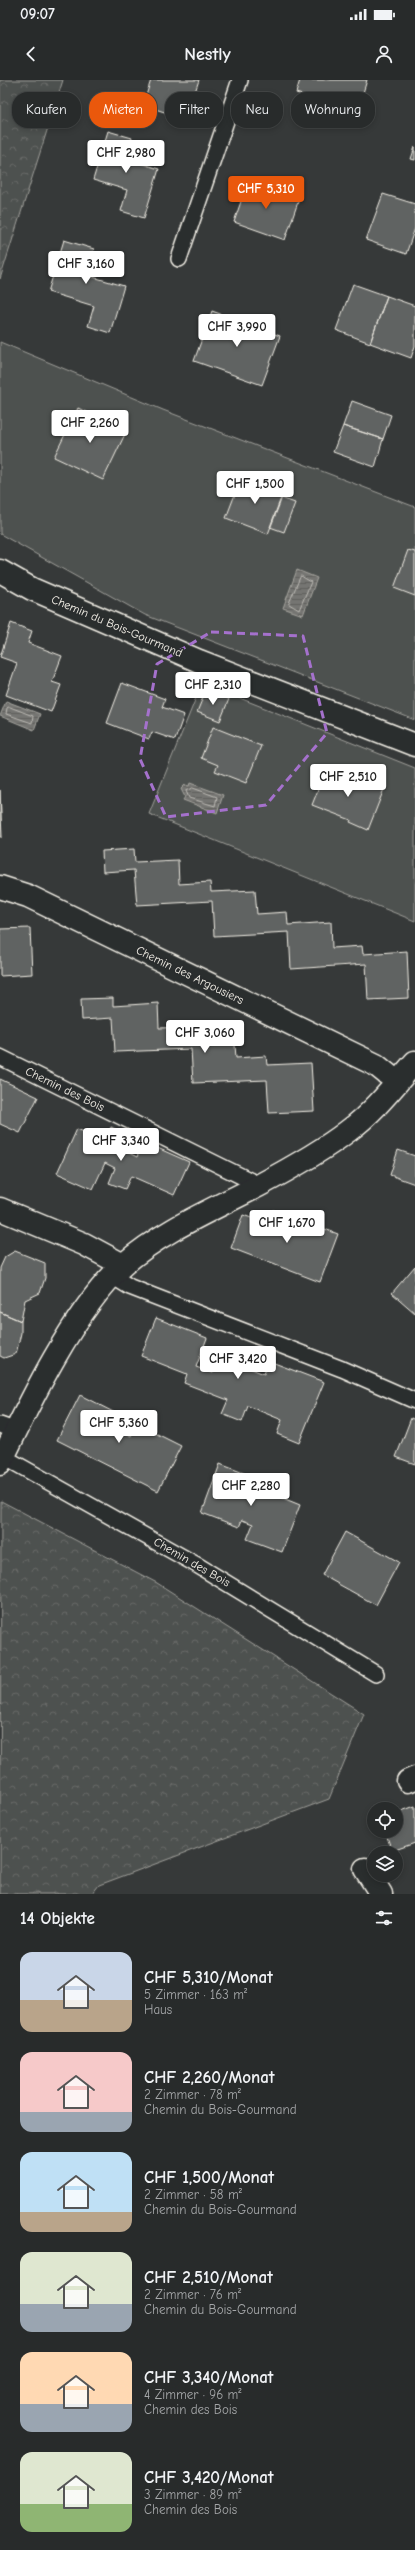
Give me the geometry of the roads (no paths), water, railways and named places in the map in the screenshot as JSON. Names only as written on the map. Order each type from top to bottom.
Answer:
[{"type":"street","name":"Chemin du Bois-Gourmand","points":[[0,571],[32,589],[199,662],[415,745]]},
{"type":"street","name":"Chemin des Argousiers","points":[[0,887],[28,896],[368,1061],[397,1082]]},
{"type":"street","name":"Chemin des Bois","points":[[2,1460],[8,1428],[60,1350],[118,1270],[166,1233],[259,1185],[349,1131],[368,1114],[415,1062]]},
{"type":"street","points":[[0,1209],[84,1244],[118,1270]]},
{"type":"street","points":[[365,1869],[381,1894]]},
{"type":"lane","points":[[179,259],[240,80]]},
{"type":"lane","name":"Chemin des Bois","points":[[0,1057],[259,1185]]},
{"type":"lane","points":[[118,1270],[130,1287],[342,1369],[415,1401]]},
{"type":"lane","name":"Chemin des Bois","points":[[2,1460],[197,1565],[376,1674]]},
{"type":"water","points":[[297,570],[317,578],[303,615],[283,608]]},
{"type":"water","points":[[6,701],[40,714],[34,730],[0,716]]},
{"type":"water","points":[[190,783],[223,795],[217,813],[183,800],[185,797],[181,789],[185,785],[189,786]]}]
